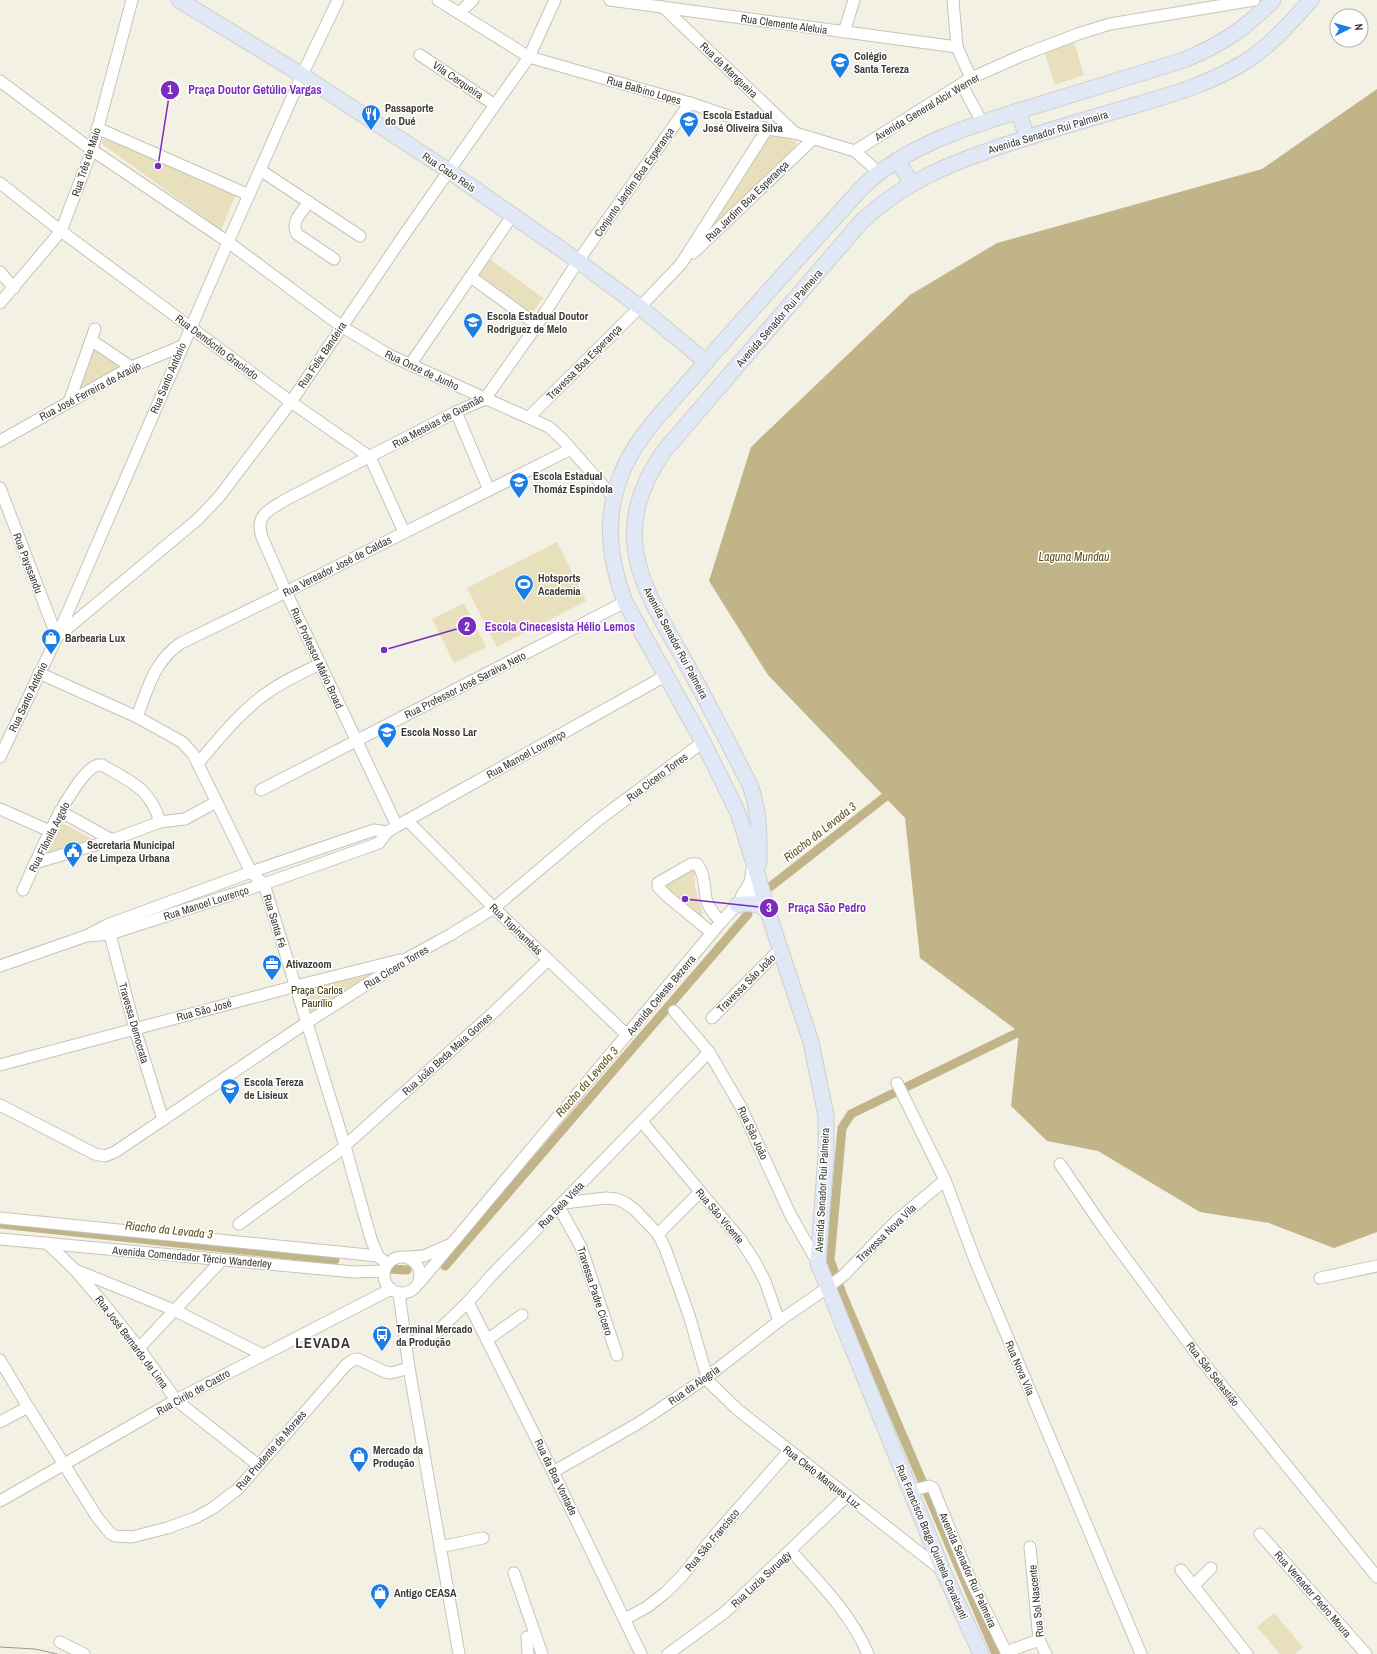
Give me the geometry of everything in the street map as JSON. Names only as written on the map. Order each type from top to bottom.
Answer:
[{"type":"main road","name":"Rua Cabo Reis","points":[[178,0],[302,75],[449,171],[578,261],[640,307],[706,362]]},
{"type":"main road","name":"Avenida Senador Rui Palmeira","points":[[885,1428],[818,1263],[826,1156],[826,1116],[811,1042],[767,909],[760,880],[738,813],[703,742],[645,640],[616,578],[612,560],[611,520],[614,498],[628,458],[640,438],[706,362],[860,190],[878,172],[897,160],[930,143],[982,122],[1184,60],[1202,53],[1239,31],[1254,20],[1274,0]]},
{"type":"main road","name":"Avenida Senador Rui Palmeira","points":[[760,880],[759,818],[750,784],[648,592],[641,575],[636,556],[634,541],[638,501],[653,466],[664,451],[862,221],[874,210],[912,184],[958,161],[1027,137],[1172,94],[1214,78],[1248,60],[1274,39],[1311,0]]},
{"type":"main road","points":[[1018,111],[1027,137]]},
{"type":"main road","points":[[897,160],[912,184]]},
{"type":"main road","points":[[645,640],[657,637],[667,629]]},
{"type":"main road","points":[[656,660],[660,653],[665,649],[678,648]]},
{"type":"main road","points":[[734,908],[753,904],[760,905],[767,909]]},
{"type":"main road","name":"Rua Francisco Braga Quintela Cavalcanti","points":[[885,1428],[922,1488],[943,1571],[981,1654]]},
{"type":"street","name":"Rua Três de Maio","points":[[0,303],[61,231],[92,150],[132,0]]},
{"type":"street","name":"Rua Santo Antônio","points":[[0,757],[57,637],[182,346],[302,75],[338,0]]},
{"type":"street","name":"Rua Balbino Lopes","points":[[438,0],[528,57],[690,104],[767,129],[795,133],[856,151],[878,172]]},
{"type":"street","points":[[459,13],[473,0]]},
{"type":"street","name":"Rua Felix Bandeira","points":[[57,637],[198,519],[219,497],[291,402],[341,326],[496,105],[528,57],[555,0]]},
{"type":"street","name":"Rua Clemente Aleluia","points":[[610,0],[957,47]]},
{"type":"street","points":[[844,32],[854,0]]},
{"type":"street","points":[[953,0],[957,47],[971,78]]},
{"type":"street","name":"Avenida General Alcir Werner","points":[[856,151],[971,78],[1023,55],[1078,34],[1110,24],[1226,3],[1254,0]]},
{"type":"street","name":"Rua da Mangueira","points":[[663,7],[795,133]]},
{"type":"street","name":"Vila Cerqueira","points":[[420,55],[496,105]]},
{"type":"street","name":"Rua Onze de Junho","points":[[0,82],[92,150],[228,242],[341,326],[389,355],[528,417],[556,432],[614,498]]},
{"type":"street","points":[[962,85],[982,122]]},
{"type":"street","name":"Conjunto Jardim Boa Esperança","points":[[578,261],[690,104]]},
{"type":"street","points":[[97,128],[249,195]]},
{"type":"street","name":"Rua Jardim Boa Esperança","points":[[681,264],[767,129]]},
{"type":"street","name":"Rua Jardim Boa Esperança","points":[[640,307],[681,264],[813,139]]},
{"type":"street","points":[[260,170],[360,236]]},
{"type":"street","name":"Rua Demócrito Gracindo","points":[[0,184],[291,402],[370,457]]},
{"type":"street","points":[[309,202],[294,223],[294,230],[302,238],[334,259]]},
{"type":"street","points":[[410,365],[512,216]]},
{"type":"street","name":"Rua Messias de Gusmão","points":[[287,499],[456,412],[485,399],[537,325],[578,261]]},
{"type":"street","points":[[0,272],[14,288]]},
{"type":"street","points":[[471,277],[537,325]]},
{"type":"street","name":"Travessa Boa Esperança","points":[[528,417],[640,307]]},
{"type":"street","points":[[69,402],[95,329]]},
{"type":"street","points":[[91,340],[132,367]]},
{"type":"street","name":"Rua José Ferreira de Araújo","points":[[0,441],[132,367],[182,346]]},
{"type":"street","points":[[456,412],[489,490]]},
{"type":"street","name":"Rua Vereador José de Caldas","points":[[137,717],[155,671],[170,650],[181,643],[571,449]]},
{"type":"street","points":[[370,457],[404,532]]},
{"type":"street","name":"Rua Payssandu","points":[[0,488],[57,637]]},
{"type":"street","name":"Rua Professor Mário Broad","points":[[287,499],[268,511],[260,521],[259,525],[262,537],[286,592],[356,740],[392,829]]},
{"type":"street","name":"Rua Professor José Saraiva Neto","points":[[261,790],[626,602]]},
{"type":"street","points":[[68,612],[70,618],[78,619]]},
{"type":"street","points":[[198,763],[237,717],[265,693],[320,664]]},
{"type":"street","name":"Rua Santa Fé","points":[[39,673],[137,717],[182,742],[193,754],[252,872],[264,884],[345,1146],[371,1239],[378,1256],[386,1267]]},
{"type":"street","name":"Rua Manoel Lourenço","points":[[0,966],[86,936],[264,884],[379,843],[392,829],[407,820],[665,676]]},
{"type":"street","name":"Rua Cícero Torres","points":[[0,1105],[95,1154],[105,1156],[115,1152],[306,1023],[408,958],[450,935],[494,908],[597,821],[703,742]]},
{"type":"street","name":"Rua Filonila Argolo","points":[[23,890],[60,811],[87,772],[94,765],[97,764],[108,768],[144,791],[156,809],[160,822]]},
{"type":"street","points":[[35,863],[112,840],[160,822],[185,819],[216,802]]},
{"type":"street","points":[[0,809],[50,831]]},
{"type":"street","points":[[60,811],[112,840]]},
{"type":"street","name":"Rua Tupinambás","points":[[407,820],[494,908],[627,1035]]},
{"type":"street","name":"Rua Manoel Lourenço","points":[[109,929],[252,872],[374,830],[392,829]]},
{"type":"street","name":"Avenida Celeste Bezerra","points":[[734,908],[750,882],[753,861]]},
{"type":"street","points":[[712,933],[667,896],[658,887],[658,883],[691,864],[697,864],[702,873],[708,904],[721,922]]},
{"type":"street","name":"Avenida Celeste Bezerra","points":[[419,1283],[721,922],[760,880]]},
{"type":"street","name":"Travessa Democrata","points":[[109,929],[135,1029],[163,1120]]},
{"type":"street","name":"Travessa São João","points":[[712,1018],[780,949]]},
{"type":"street","name":"Rua São José","points":[[0,1065],[296,986],[408,958]]},
{"type":"street","name":"Rua João Beda Maia Gomes","points":[[239,1224],[345,1146],[494,1012],[548,960]]},
{"type":"street","name":"Rua São João","points":[[674,1011],[709,1052],[741,1107],[790,1214],[818,1263]]},
{"type":"street","name":"Rua Bela Vista","points":[[405,1345],[437,1332],[468,1302],[491,1276],[709,1052]]},
{"type":"street","name":"Rua Nova Vila","points":[[899,1087],[945,1180],[972,1254],[1141,1654]]},
{"type":"street","name":"Rua São Vicente","points":[[642,1122],[740,1239],[765,1281],[779,1321]]},
{"type":"street","name":"Rua São Sebastião","points":[[1060,1164],[1105,1230],[1198,1356],[1377,1578]]},
{"type":"street","name":"Travessa Nova Vila","points":[[829,1287],[840,1278],[896,1221],[945,1180]]},
{"type":"street","points":[[658,1234],[700,1192]]},
{"type":"street","points":[[561,1205],[606,1198],[616,1199],[624,1202],[635,1210],[658,1234],[665,1248],[689,1315],[707,1377]]},
{"type":"street","name":"Travessa Padre Cícero","points":[[561,1205],[581,1247],[617,1355]]},
{"type":"street","name":"Avenida Comendador Tércio Wanderley","points":[[0,1218],[378,1256]]},
{"type":"street","name":"Avenida Comendador Tércio Wanderley","points":[[0,1239],[354,1272],[386,1267]]},
{"type":"street","name":"Rua José Bernardo de Lima","points":[[47,1244],[75,1270],[104,1304],[139,1348],[176,1400],[258,1465]]},
{"type":"street","name":"Avenida Celeste Bezerra","points":[[408,1257],[424,1256],[451,1244]]},
{"type":"street","points":[[395,1291],[410,1292],[419,1283],[420,1271],[414,1260],[408,1257],[396,1257],[386,1267],[385,1281],[395,1291],[459,1654]]},
{"type":"street","points":[[139,1348],[222,1260]]},
{"type":"street","points":[[1320,1278],[1377,1266]]},
{"type":"street","points":[[75,1270],[174,1310],[263,1354]]},
{"type":"street","name":"Rua da Alegria","points":[[553,1472],[637,1424],[707,1377],[779,1321],[829,1287]]},
{"type":"street","name":"Rua Cirilo de Castro","points":[[0,1502],[176,1400],[263,1354],[395,1291]]},
{"type":"street","name":"Rua da Boa Vontade","points":[[468,1302],[553,1472],[641,1654]]},
{"type":"street","points":[[487,1340],[522,1315]]},
{"type":"street","name":"Rua Prudente de Moraes","points":[[0,1360],[64,1466],[97,1517],[110,1533],[115,1536],[132,1537],[167,1528],[195,1518],[213,1508],[238,1489],[348,1363],[358,1359],[385,1372],[391,1373],[409,1368]]},
{"type":"street","name":"Rua Cleto Marques Luz","points":[[707,1377],[714,1387],[738,1410],[943,1571]]},
{"type":"street","points":[[0,1422],[28,1407]]},
{"type":"street","name":"Rua São Francisco","points":[[625,1619],[647,1607],[665,1593],[682,1576],[715,1535],[789,1451]]},
{"type":"street","name":"Avenida Senador Rui Palmeira","points":[[922,1488],[933,1488],[968,1574],[1006,1653]]},
{"type":"street","name":"Rua Luzia Suruagy","points":[[668,1654],[724,1613],[847,1496]]},
{"type":"street","name":"Rua Vereador Pedro Moura","points":[[1260,1534],[1366,1654]]},
{"type":"street","points":[[440,1547],[483,1538]]},
{"type":"street","name":"Rua Sol Nascente","points":[[1030,1547],[1039,1640],[1046,1654]]},
{"type":"street","points":[[791,1550],[843,1611],[864,1643],[868,1654]]},
{"type":"street","points":[[1193,1586],[1211,1568]]},
{"type":"street","points":[[1181,1570],[1247,1654]]},
{"type":"street","points":[[514,1573],[542,1654]]},
{"type":"street","points":[[527,1637],[528,1654]]},
{"type":"street","points":[[1006,1653],[1039,1640]]},
{"type":"street","points":[[60,1642],[84,1654]]},
{"type":"green space","points":[[1074,42],[1084,75],[1055,85],[1044,51]]},
{"type":"green space","points":[[105,133],[238,190],[221,230],[101,143]]},
{"type":"green space","points":[[772,133],[797,142],[795,147],[704,238],[704,232]]},
{"type":"green space","points":[[488,258],[543,298],[527,320],[470,282]]},
{"type":"green space","points":[[92,347],[120,367],[77,393]]},
{"type":"green space","points":[[557,542],[586,601],[497,647],[467,588]]},
{"type":"green space","points":[[464,603],[486,647],[454,663],[432,619]]},
{"type":"green space","points":[[55,819],[92,839],[36,858]]},
{"type":"green space","points":[[694,866],[695,888],[702,910],[704,926],[656,887]]},
{"type":"green space","name":"Praça Carlos Paurílio","points":[[389,965],[309,1018],[299,987]]},
{"type":"green space","points":[[1274,1613],[1303,1647],[1295,1654],[1280,1654],[1257,1627]]},
{"type":"water","name":"Laguna Mundaú","points":[[1377,89],[1377,1232],[1334,1248],[1269,1223],[1200,1212],[1098,1151],[1047,1141],[1011,1106],[1019,1032],[920,958],[905,818],[768,675],[709,581],[751,447],[910,295],[997,243],[1262,169]]},
{"type":"waterway","name":"Riacho da Levada 3","points":[[770,887],[885,797]]},
{"type":"waterway","name":"Riacho da Levada 3","points":[[445,1266],[748,914]]},
{"type":"waterway","points":[[996,1654],[843,1296],[830,1260],[842,1128],[851,1114],[1019,1032]]},
{"type":"waterway","name":"Riacho da Levada 3","points":[[0,1224],[335,1260]]},
{"type":"waterway","name":"Riacho da Levada 3","points":[[389,1269],[407,1270]]},
{"type":"tram line","points":[[0,1647],[35,1649],[57,1654]]},
{"type":"place","name":"Colégio Santa Tereza","points":[[840,79]]},
{"type":"place","name":"Passaporte do Dué","points":[[371,131]]},
{"type":"place","name":"Escola Estadual José Oliveira Silva","points":[[689,138]]},
{"type":"place","name":"Praça Doutor Getúlio Vargas","points":[[158,166]]},
{"type":"place","name":"Escola Estadual Doutor Rodriguez de Melo","points":[[473,339]]},
{"type":"place","name":"Escola Estadual Thomáz Espíndola","points":[[519,499]]},
{"type":"place","name":"Hotsports Academia","points":[[524,601]]},
{"type":"place","name":"Escola Cinecesista Hélio Lemos","points":[[384,650]]},
{"type":"place","name":"Barbearia Lux","points":[[51,655]]},
{"type":"place","name":"Escola Nosso Lar","points":[[387,749]]},
{"type":"place","name":"Secretaria Municipal de Limpeza Urbana","points":[[73,868]]},
{"type":"place","name":"Praça São Pedro","points":[[685,899]]},
{"type":"place","name":"Ativazoom","points":[[272,981]]},
{"type":"place","name":"Escola Tereza de Lisieux","points":[[230,1105]]},
{"type":"place","name":"Terminal Mercado da Produção","points":[[382,1352]]},
{"type":"place","name":"Mercado da Produção","points":[[359,1473]]},
{"type":"place","name":"Antigo CEASA","points":[[380,1610]]},
{"type":"district","name":"LEVADA","points":[[323,1342]]}]
